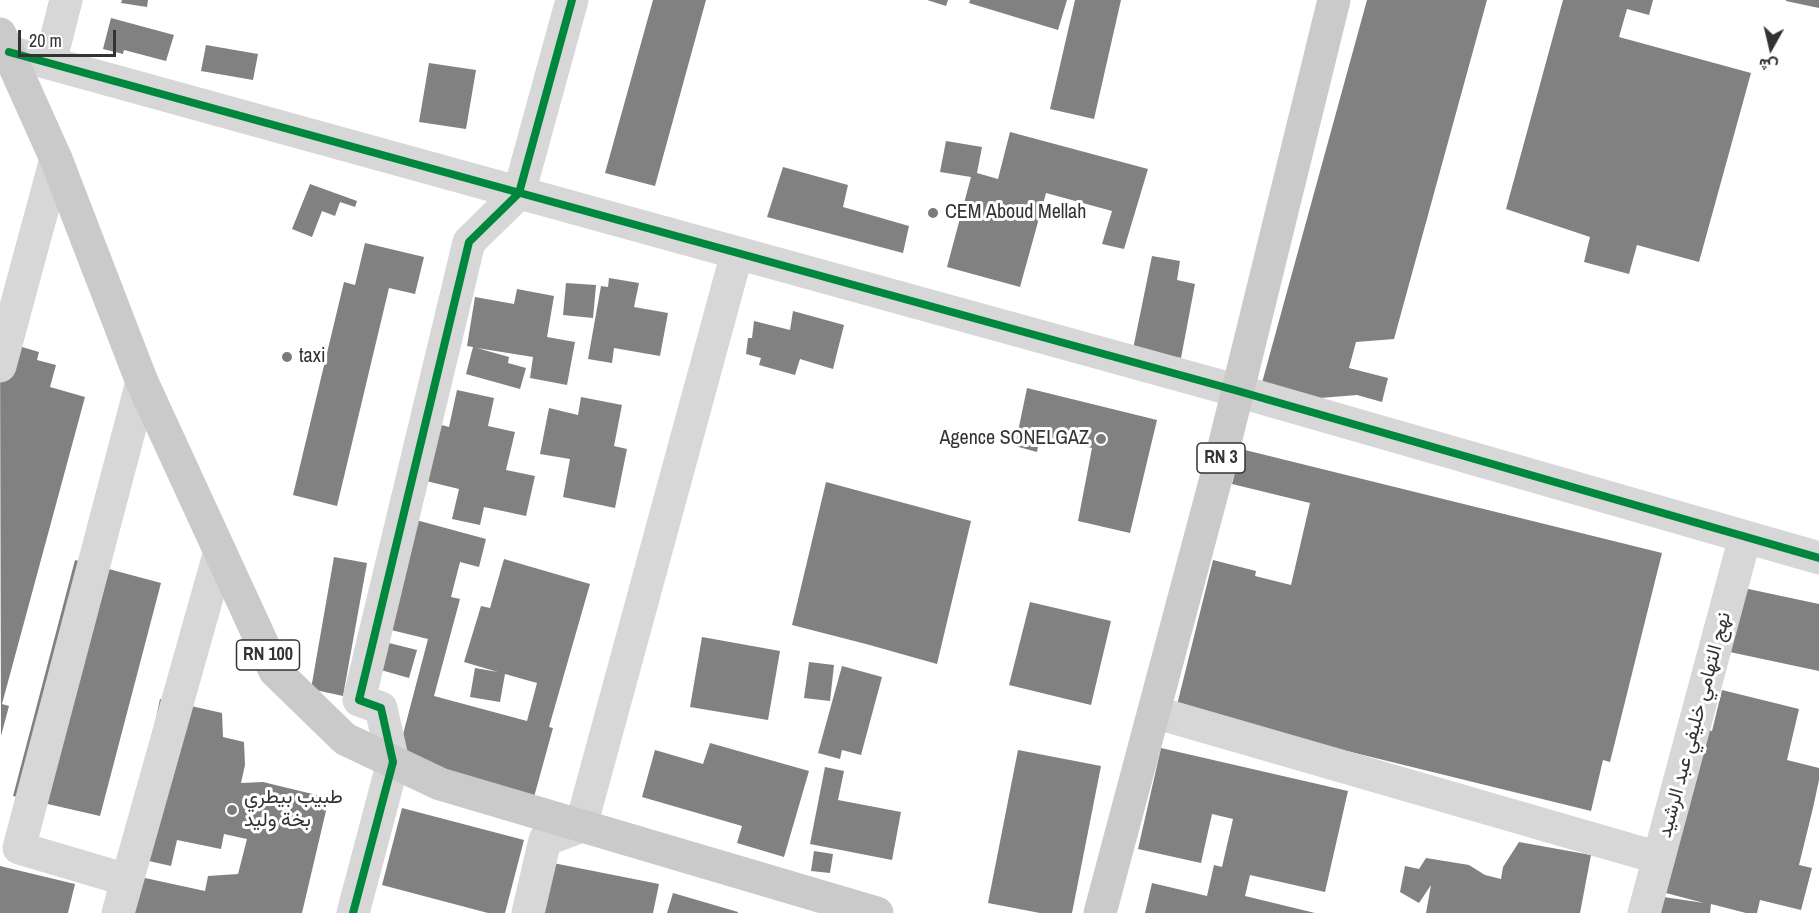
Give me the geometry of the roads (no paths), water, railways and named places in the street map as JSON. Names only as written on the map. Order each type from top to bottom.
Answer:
[{"type":"main road","name":"RN 3","points":[[1100,913],[1238,391],[1334,0]]},
{"type":"main road","name":"RN 100","points":[[4,43],[56,159],[142,382],[275,671],[345,739],[440,784],[877,913]]},
{"type":"street","points":[[50,63],[66,0]]},
{"type":"street","points":[[353,913],[393,762],[381,708],[359,700],[469,242],[519,193],[572,0]]},
{"type":"street","points":[[4,43],[50,63],[1238,391],[1819,558]]},
{"type":"street","points":[[0,366],[56,159]]},
{"type":"street","points":[[528,913],[545,840],[581,826],[737,253]]},
{"type":"street","points":[[127,880],[19,848],[142,382]]},
{"type":"street","name":"نهج التهامي خليفي عبد الرشيد","points":[[1644,913],[1745,537]]},
{"type":"street","points":[[118,913],[220,551]]},
{"type":"street","points":[[1154,712],[1659,858]]},
{"type":"place","name":"CEM Aboud Mellah","points":[[933,213]]},
{"type":"place","name":"taxi","points":[[287,357]]},
{"type":"place","name":"Agence SONELGAZ","points":[[1101,439]]},
{"type":"place","name":"طبيب بيطري بخة وليد","points":[[232,810]]}]
